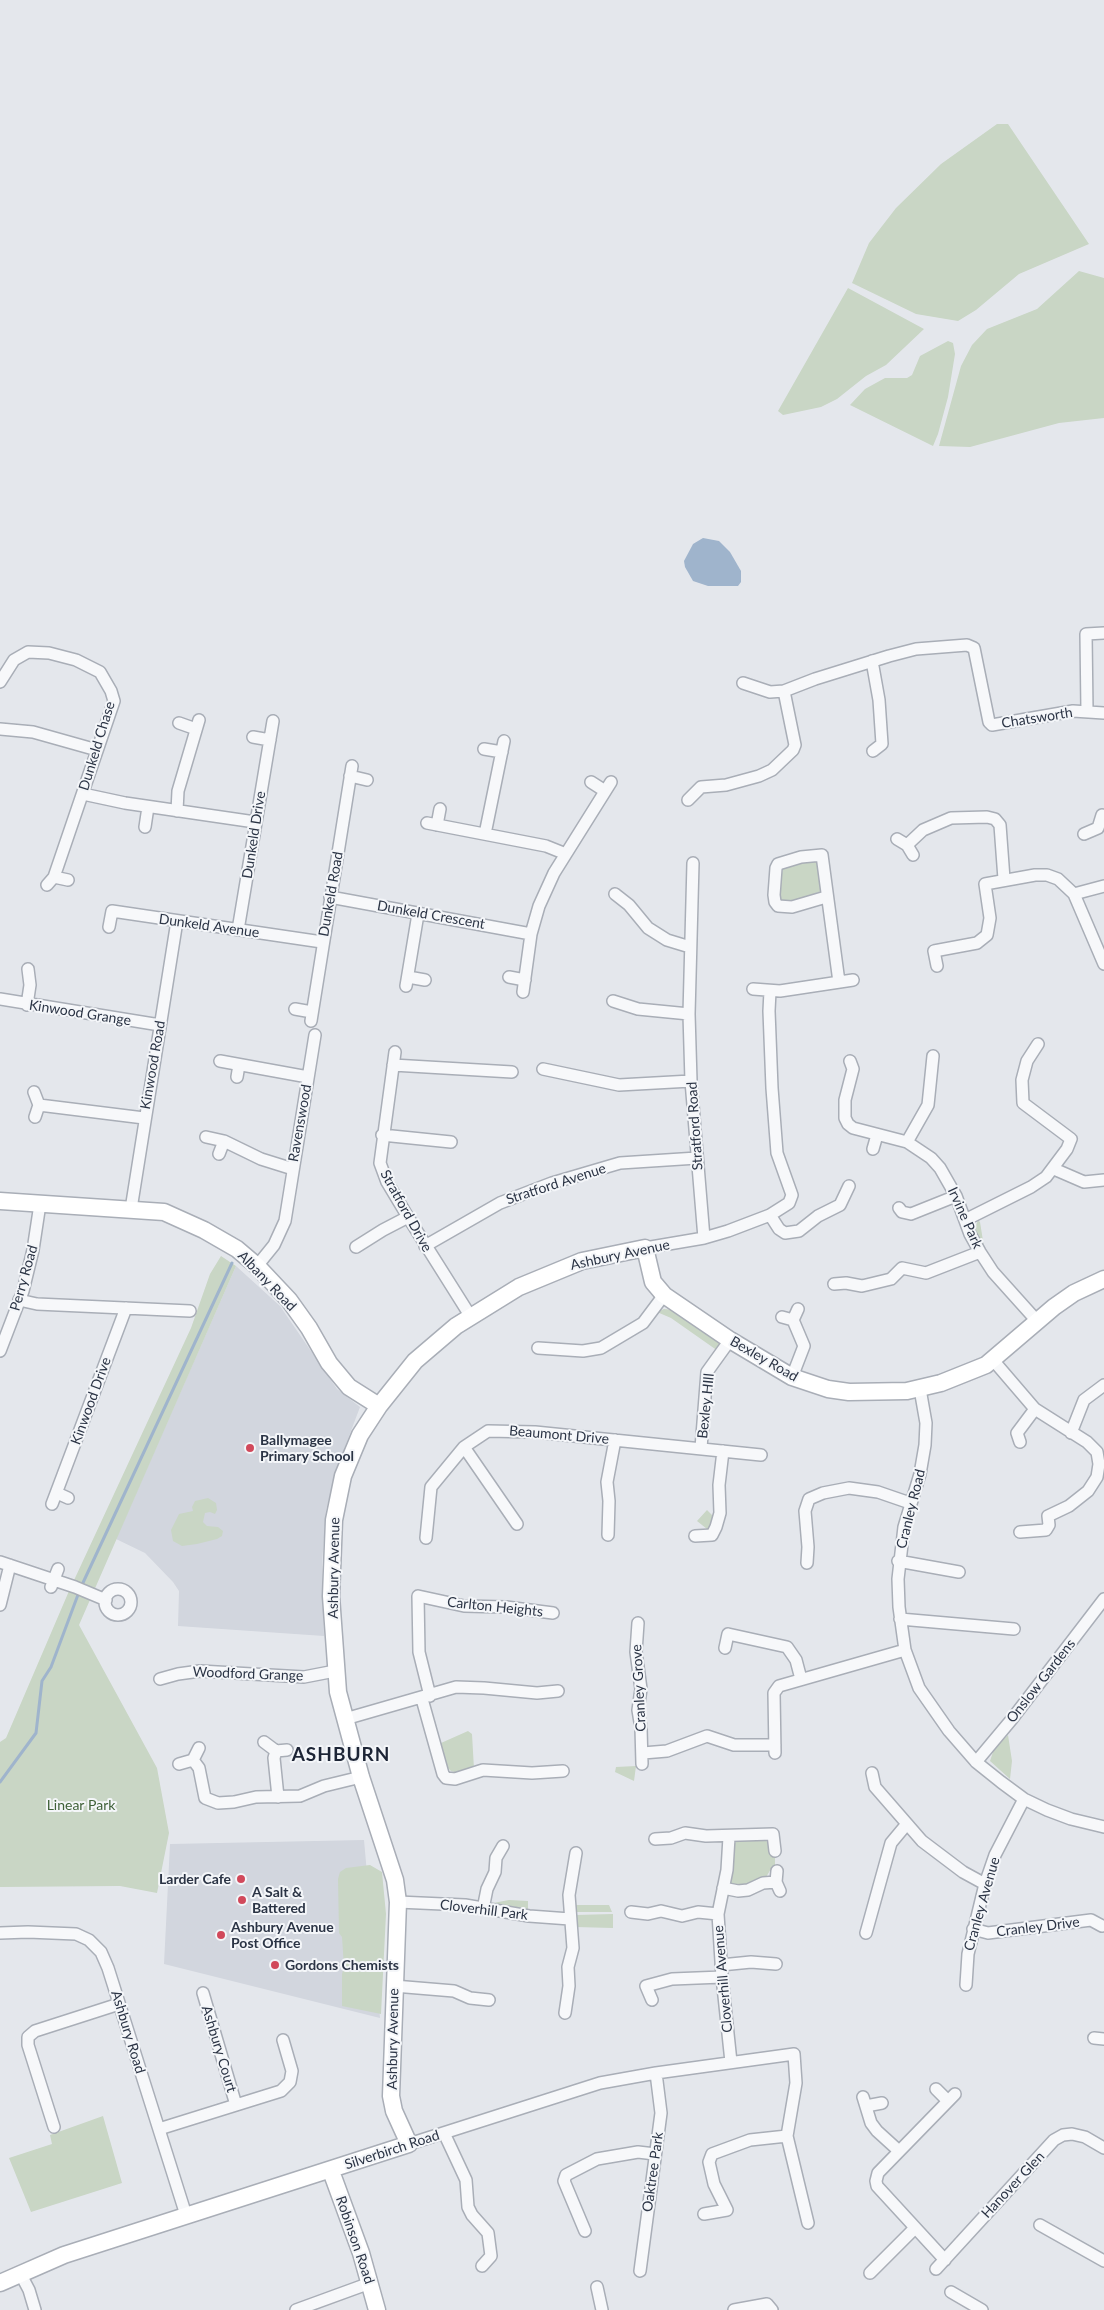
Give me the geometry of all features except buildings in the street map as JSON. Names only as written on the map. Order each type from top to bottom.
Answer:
[{"type":"street","name":"Chatsworth","points":[[1086,711],[1086,634],[1104,633]]},
{"type":"street","name":"Chatsworth","points":[[743,683],[770,692],[784,691],[815,679],[916,649],[967,645],[974,648],[989,722],[992,725],[1073,711],[1104,713]]},
{"type":"street","name":"Dunkeld Chase","points":[[0,682],[14,660],[28,652],[49,653],[76,660],[100,672],[111,691],[114,701],[51,881],[68,880]]},
{"type":"street","points":[[872,662],[879,700],[882,744],[873,751]]},
{"type":"street","points":[[688,800],[701,787],[726,785],[759,776],[772,770],[793,750],[795,745],[784,691]]},
{"type":"street","name":"Dunkeld Drive","points":[[238,930],[273,721]]},
{"type":"street","points":[[177,811],[178,790],[197,724],[179,723]]},
{"type":"street","points":[[0,728],[33,732],[97,750]]},
{"type":"street","points":[[252,737],[270,740]]},
{"type":"street","points":[[484,749],[503,747],[485,834]]},
{"type":"street","name":"Dunkeld Road","points":[[295,1009],[311,1017],[351,771],[367,780]]},
{"type":"street","points":[[509,977],[524,986],[531,934],[539,906],[566,854],[608,786],[591,782]]},
{"type":"street","points":[[83,794],[148,807],[255,822]]},
{"type":"street","points":[[145,827],[148,807]]},
{"type":"street","points":[[440,809],[432,824],[546,846],[566,854]]},
{"type":"street","points":[[1084,834],[1101,832],[1102,815]]},
{"type":"street","points":[[906,846],[923,830],[945,820],[987,817],[995,819],[1000,826],[1004,879]]},
{"type":"street","points":[[826,897],[792,908],[778,906],[774,895],[778,864],[801,857],[822,855],[826,897],[839,982]]},
{"type":"street","name":"Stratford Road","points":[[693,863],[689,1014],[691,1081],[704,1238]]},
{"type":"street","points":[[937,966],[934,951],[977,942],[987,935],[990,918],[985,884],[1035,874],[1047,875],[1058,879],[1074,894],[1104,964]]},
{"type":"street","points":[[1074,894],[1104,886]]},
{"type":"street","points":[[615,894],[630,905],[648,928],[667,940],[690,947]]},
{"type":"street","name":"Dunkeld Crescent","points":[[330,897],[531,934]]},
{"type":"street","name":"Dunkeld Avenue","points":[[109,927],[112,911],[322,942]]},
{"type":"street","points":[[418,914],[407,981],[425,980]]},
{"type":"street","name":"Kinwood Road","points":[[131,1209],[144,1118],[177,921]]},
{"type":"street","points":[[27,1005],[30,985],[28,969]]},
{"type":"street","points":[[753,989],[770,991],[853,980]]},
{"type":"street","name":"Ashbury Avenue","points":[[408,2144],[394,2110],[391,2096],[398,1902],[395,1880],[345,1719],[335,1671],[331,1596],[334,1520],[343,1476],[360,1435],[379,1406],[415,1360],[456,1326],[519,1287],[582,1261],[704,1238],[770,1215],[789,1203],[792,1195],[777,1153],[772,1088],[770,991]]},
{"type":"street","name":"Kinwood Grange","points":[[0,999],[27,1005],[160,1025]]},
{"type":"street","points":[[613,1001],[638,1009],[689,1014]]},
{"type":"street","name":"Ravenswood","points":[[257,1266],[274,1245],[285,1221],[315,1035]]},
{"type":"street","points":[[965,1220],[1031,1187],[1054,1169],[1071,1138],[1023,1103],[1022,1080],[1027,1061],[1038,1044]]},
{"type":"street","name":"Stratford Drive","points":[[395,1052],[382,1135],[381,1168],[425,1246],[471,1317]]},
{"type":"street","points":[[907,1142],[928,1105],[933,1056]]},
{"type":"street","name":"Ravenswood","points":[[220,1061],[308,1077]]},
{"type":"street","name":"Irvine Park","points":[[850,1061],[853,1069],[845,1100],[845,1118],[853,1128],[907,1142],[918,1147],[931,1158],[940,1168],[956,1196],[980,1252],[994,1272],[1038,1321]]},
{"type":"street","points":[[393,1064],[512,1072]]},
{"type":"street","points":[[237,1077],[239,1065]]},
{"type":"street","points":[[543,1069],[619,1085],[691,1081]]},
{"type":"street","points":[[34,1092],[39,1105],[34,1117]]},
{"type":"street","points":[[39,1105],[144,1118]]},
{"type":"street","points":[[382,1135],[451,1142]]},
{"type":"street","points":[[873,1149],[877,1135]]},
{"type":"street","name":"Ravenswood","points":[[206,1138],[224,1141],[260,1158],[292,1169]]},
{"type":"street","points":[[219,1154],[224,1141]]},
{"type":"street","name":"Stratford Avenue","points":[[425,1246],[500,1203],[552,1183],[620,1163],[697,1158]]},
{"type":"street","points":[[1054,1169],[1084,1182],[1104,1180]]},
{"type":"street","points":[[770,1215],[779,1229],[785,1233],[799,1231],[818,1216],[840,1204],[849,1186]]},
{"type":"street","points":[[899,1208],[902,1212],[910,1214],[956,1196]]},
{"type":"street","name":"Albany Road","points":[[0,1201],[164,1212],[204,1230],[237,1249],[257,1266],[289,1300],[309,1328],[329,1363],[349,1387],[379,1406]]},
{"type":"street","name":"Perry Road","points":[[1,1348],[19,1300],[33,1250],[40,1204]]},
{"type":"street","points":[[356,1248],[383,1230],[408,1217]]},
{"type":"street","name":"Bexley Road","points":[[645,1248],[653,1282],[664,1295],[730,1340],[792,1377],[828,1390],[849,1392],[920,1389],[968,1374],[993,1360],[1074,1293],[1104,1279]]},
{"type":"street","points":[[834,1284],[846,1283],[862,1286],[891,1279],[902,1268],[926,1273],[980,1252]]},
{"type":"street","points":[[538,1348],[583,1351],[601,1348],[643,1324],[664,1295]]},
{"type":"street","points":[[19,1300],[37,1304],[190,1310]]},
{"type":"street","name":"Kinwood Drive","points":[[68,1498],[55,1498],[126,1308]]},
{"type":"street","points":[[791,1316],[804,1346],[792,1377]]},
{"type":"street","name":"Bexley HIll","points":[[701,1448],[707,1372],[730,1340]]},
{"type":"street","points":[[993,1360],[1035,1409],[1087,1442],[1096,1452],[1099,1464],[1097,1477],[1088,1490],[1070,1506],[1048,1516],[1049,1525],[1046,1530],[1020,1532]]},
{"type":"street","points":[[1071,1433],[1084,1400],[1104,1386]]},
{"type":"street","name":"Cranley Road","points":[[920,1389],[926,1423],[925,1445],[920,1474],[910,1503],[898,1561],[900,1619],[905,1650],[919,1688],[934,1712],[976,1762],[1024,1799],[1072,1819],[1104,1827]]},
{"type":"street","points":[[1020,1442],[1017,1433],[1035,1409]]},
{"type":"street","name":"Beaumont Drive","points":[[426,1538],[431,1487],[464,1447],[488,1431],[534,1432],[761,1455]]},
{"type":"street","points":[[608,1535],[609,1501],[607,1482],[615,1440]]},
{"type":"street","points":[[464,1447],[517,1524]]},
{"type":"street","points":[[694,1536],[712,1535],[716,1528],[720,1512],[719,1485],[723,1451]]},
{"type":"street","points":[[807,1563],[808,1547],[805,1510],[809,1500],[829,1492],[849,1488],[878,1492],[910,1503]]},
{"type":"street","points":[[898,1561],[959,1572]]},
{"type":"street","points":[[0,1605],[5,1563],[54,1579],[106,1600]]},
{"type":"street","name":"Carlton Heights","points":[[553,1613],[506,1607],[464,1606],[418,1596],[420,1652],[426,1697],[430,1722],[443,1774],[446,1778],[455,1778],[484,1770],[532,1773],[563,1771]]},
{"type":"street","name":"Onslow Gardens","points":[[976,1762],[1012,1719],[1104,1599]]},
{"type":"street","points":[[900,1619],[1010,1628],[1007,1616]]},
{"type":"street","name":"Cranley Grove","points":[[638,1623],[636,1652],[640,1690],[638,1710],[643,1758],[707,1736],[734,1745],[775,1748],[774,1693],[779,1686],[905,1650]]},
{"type":"street","points":[[725,1648],[728,1634],[787,1647],[796,1660],[801,1679]]},
{"type":"street","name":"Woodford Grange","points":[[160,1679],[200,1671],[304,1677],[335,1671]]},
{"type":"street","points":[[345,1719],[456,1687],[537,1693],[558,1691]]},
{"type":"street","points":[[264,1742],[282,1750],[274,1758],[278,1796]]},
{"type":"street","points":[[179,1764],[193,1760],[199,1748]]},
{"type":"street","points":[[193,1760],[199,1768],[206,1798],[218,1803],[234,1802],[256,1797],[300,1796],[324,1786],[362,1777]]},
{"type":"street","points":[[872,1774],[875,1787],[906,1825],[922,1841],[963,1872],[985,1884]]},
{"type":"street","name":"Cranley Avenue","points":[[966,1985],[968,1954],[985,1884],[995,1855],[1024,1799]]},
{"type":"street","points":[[866,1933],[891,1843],[906,1825]]},
{"type":"street","points":[[655,1839],[671,1838],[685,1833],[706,1836],[773,1834],[775,1851]]},
{"type":"street","name":"Cloverhill Avenue","points":[[730,1836],[727,1870],[718,1914],[722,1977],[731,2062]]},
{"type":"street","points":[[483,1909],[495,1872],[496,1858],[503,1846]]},
{"type":"street","points":[[564,2013],[569,1986],[568,1967],[573,1948],[569,1895],[576,1853]]},
{"type":"street","points":[[723,1888],[738,1891],[748,1890],[763,1883],[778,1882]]},
{"type":"street","name":"Cloverhill Park","points":[[398,1902],[465,1905],[529,1916],[570,1919]]},
{"type":"street","points":[[631,1912],[648,1914],[661,1912],[682,1916],[698,1912],[718,1914]]},
{"type":"street","name":"Cranley Drive","points":[[973,1929],[988,1933],[1091,1920],[1102,1926]]},
{"type":"street","name":"Ashbury Road","points":[[0,1933],[76,1934],[89,1940],[101,1952],[186,2216]]},
{"type":"street","points":[[721,1965],[750,1962],[776,1964]]},
{"type":"street","points":[[652,2000],[646,1986],[672,1979],[722,1977]]},
{"type":"street","points":[[394,1986],[454,1991],[470,1998],[489,2000]]},
{"type":"street","name":"Ashbury Court","points":[[203,1993],[236,2105]]},
{"type":"street","points":[[54,2127],[28,2045],[28,2037],[35,2031],[119,2004]]},
{"type":"street","name":"Ashbury Court","points":[[159,2129],[281,2091],[290,2082],[292,2071],[283,2040]]},
{"type":"street","name":"Silverbirch Road","points":[[0,2283],[64,2255],[331,2171],[408,2144],[584,2088],[656,2073],[794,2054],[796,2083],[787,2136]]},
{"type":"street","name":"Oaktree Park","points":[[640,2271],[661,2113],[656,2073]]},
{"type":"street","points":[[936,2089],[952,2098],[878,2173],[877,2186],[944,2260]]},
{"type":"street","points":[[882,2102],[864,2101],[871,2123],[899,2151]]},
{"type":"street","points":[[444,2133],[466,2180],[468,2207],[472,2215],[488,2233],[491,2256],[482,2266]]},
{"type":"street","name":"Hanover Glen","points":[[936,2269],[1054,2140],[1063,2135],[1072,2134],[1085,2137],[1104,2148]]},
{"type":"street","points":[[704,2214],[727,2210],[714,2184],[709,2162],[712,2154],[750,2140],[787,2136],[790,2155],[808,2223]]},
{"type":"street","points":[[585,2231],[564,2181],[566,2176],[597,2159],[638,2152],[655,2154]]},
{"type":"street","name":"Robinson Road","points":[[331,2171],[361,2253],[377,2310]]},
{"type":"street","points":[[1040,2225],[1104,2260]]},
{"type":"street","points":[[870,2272],[915,2228]]},
{"type":"street","points":[[20,2273],[29,2290],[36,2310]]},
{"type":"street","points":[[296,2310],[370,2283]]},
{"type":"street","points":[[597,2288],[602,2310]]},
{"type":"street","points":[[951,2292],[982,2310]]},
{"type":"street","points":[[734,2310],[767,2304],[772,2310]]},
{"type":"shaded area","name":"Ballymagee Primary School","points":[[236,1266],[280,1306],[337,1389],[360,1407],[337,1468],[326,1510],[322,1564],[324,1636],[178,1626],[179,1591],[173,1582],[145,1553],[116,1539]]},
{"type":"shaded area","points":[[364,1840],[380,2018],[164,1964],[170,1844]]},
{"type":"green space","points":[[997,124],[1008,124],[1089,244],[1019,274],[976,310],[958,321],[916,314],[852,283],[869,243],[896,208],[941,164]]},
{"type":"green space","points":[[1079,271],[1104,278],[1104,418],[1059,423],[970,447],[939,446],[961,366],[972,345],[987,329],[1037,309]]},
{"type":"green space","points":[[848,288],[924,329],[886,365],[866,376],[837,399],[821,407],[783,415],[778,411]]},
{"type":"green space","points":[[948,341],[953,343],[955,354],[948,397],[933,446],[850,405],[865,389],[885,378],[907,378],[912,375],[920,356]]},
{"type":"green space","points":[[817,861],[821,891],[789,904],[782,902],[779,888],[783,869],[786,866]]},
{"type":"green space","points":[[978,1220],[980,1222],[984,1247],[974,1231]]},
{"type":"green space","name":"Linear Park","points":[[221,1256],[236,1266],[79,1625],[157,1768],[169,1833],[157,1893],[120,1886],[0,1887],[0,1742],[6,1738],[69,1591],[191,1328],[210,1274]]},
{"type":"green space","points":[[664,1309],[674,1310],[719,1342],[718,1351],[671,1318],[657,1312]]},
{"type":"green space","points":[[208,1498],[216,1503],[217,1510],[215,1514],[205,1513],[203,1522],[207,1526],[218,1527],[223,1531],[222,1536],[197,1544],[182,1546],[173,1541],[171,1530],[179,1514],[193,1511],[192,1507],[195,1501]]},
{"type":"green space","points":[[707,1510],[715,1518],[710,1529],[707,1529],[697,1521]]},
{"type":"green space","points":[[468,1731],[472,1734],[474,1769],[457,1773],[451,1771],[446,1766],[441,1743]]},
{"type":"green space","points":[[1008,1735],[1012,1761],[1010,1779],[990,1761],[994,1749]]},
{"type":"green space","points":[[636,1766],[634,1781],[615,1772],[616,1767]]},
{"type":"green space","points":[[736,1840],[764,1840],[768,1842],[770,1853],[775,1856],[775,1865],[765,1879],[748,1886],[734,1886],[731,1884]]},
{"type":"green space","points":[[370,1865],[382,1872],[386,1914],[381,2014],[342,2006],[342,1974],[344,1967],[342,1937],[339,1933],[338,1879],[340,1872],[346,1868]]},
{"type":"green space","points":[[509,1900],[528,1901],[528,1909],[493,1903]]},
{"type":"green space","points":[[574,1905],[609,1905],[612,1912],[575,1912]]},
{"type":"green space","points":[[613,1914],[613,1928],[575,1927],[575,1915]]},
{"type":"green space","points":[[103,2116],[122,2183],[31,2212],[9,2158],[52,2144],[50,2135]]},
{"type":"water","points":[[703,538],[719,541],[730,552],[741,571],[741,582],[738,586],[708,586],[693,581],[685,567],[684,561],[693,544]]},
{"type":"waterway","points":[[81,1587],[232,1263]]},
{"type":"waterway","points":[[0,1782],[36,1733],[42,1681],[51,1667],[79,1592]]},
{"type":"place","name":"Ballymagee Primary School","points":[[250,1448]]},
{"type":"place","name":"Larder Cafe","points":[[241,1879]]},
{"type":"place","name":"A Salt & Battered","points":[[242,1900]]},
{"type":"place","name":"Ashbury Avenue Post Office","points":[[221,1935]]},
{"type":"place","name":"Gordons Chemists","points":[[275,1965]]},
{"type":"district","name":"ASHBURN","points":[[341,1755]]}]
